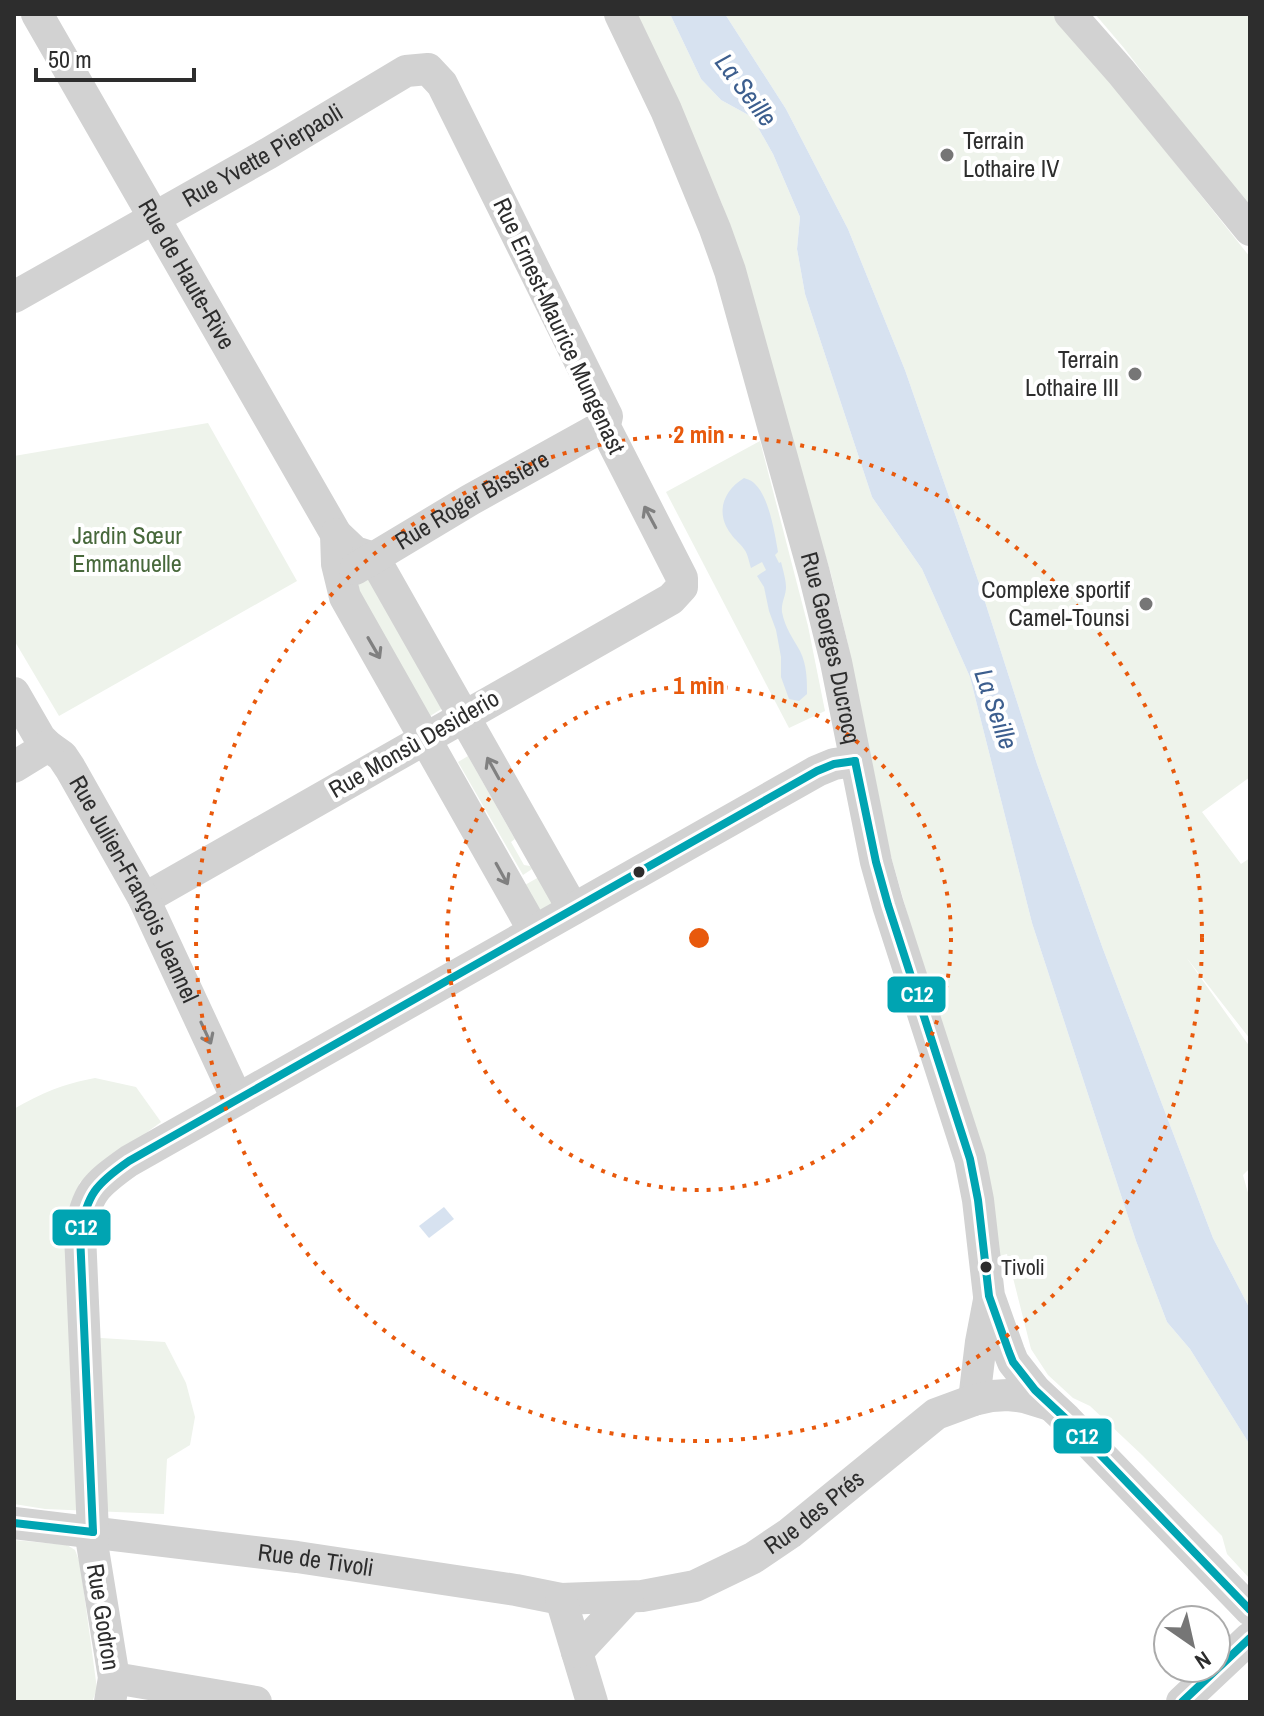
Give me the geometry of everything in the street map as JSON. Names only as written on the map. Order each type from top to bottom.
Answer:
[{"type":"street","name":"Rue de Haute-Rive","points":[[37,14],[336,534],[355,552],[374,558]]},
{"type":"street","name":"Rue Georges Ducrocq","points":[[620,14],[666,110],[724,252],[814,573],[836,662],[876,862],[970,1159],[989,1296],[1013,1362],[1028,1383],[1250,1610]]},
{"type":"street","points":[[1070,14],[1250,230]]},
{"type":"street","name":"Rue Yvette Pierpaoli","points":[[14,297],[269,153],[406,71],[428,69]]},
{"type":"street","name":"Rue Ernest-Maurice Mungenast","points":[[428,69],[442,84],[607,416],[605,425],[680,571],[682,587]]},
{"type":"street","name":"Rue Roger Bissière","points":[[340,578],[605,425]]},
{"type":"street","name":"Rue de Haute-Rive","points":[[336,534],[337,564],[345,597],[534,931]]},
{"type":"street","points":[[374,558],[573,909]]},
{"type":"street","name":"Rue Monsù Desiderio","points":[[144,899],[671,599],[682,587]]},
{"type":"street","name":"Rue Julien-François Jeannel","points":[[14,693],[34,729],[70,768],[144,899],[237,1099]]},
{"type":"street","points":[[14,767],[48,746]]},
{"type":"street","name":"Rue Godron","points":[[112,1690],[92,1543],[80,1234],[84,1210],[91,1194],[109,1175],[129,1161],[237,1099],[817,771],[834,764],[855,761]]},
{"type":"street","name":"Rue Georges Ducrocq","points":[[974,1400],[989,1296]]},
{"type":"street","name":"Rue des Prés","points":[[561,1599],[628,1597],[695,1586],[753,1558],[790,1533],[936,1414],[974,1400],[1008,1395],[1050,1405]]},
{"type":"street","name":"Rue de Tivoli","points":[[14,1523],[297,1557],[561,1599]]},
{"type":"street","points":[[577,1652],[628,1597]]},
{"type":"street","points":[[561,1599],[592,1702]]},
{"type":"street","points":[[1182,1702],[1250,1638]]},
{"type":"street","points":[[112,1690],[256,1702]]},
{"type":"green space","points":[[634,14],[670,14],[701,79],[721,100],[752,117],[773,154],[800,217],[797,249],[805,294],[872,497],[922,569],[970,677],[1032,923],[1136,1241],[1167,1322],[1190,1349],[1250,1445],[1250,1579],[1227,1554],[1222,1536],[1090,1406],[1073,1398],[1048,1375],[1031,1349],[1007,1254],[999,1256],[945,1046],[883,828],[847,640],[831,574],[722,204]]},
{"type":"green space","name":"Complexe sportif Camel-Tounsi","points":[[725,14],[1053,14],[1250,257],[1250,777],[1202,812],[1241,864],[1250,858],[1250,1039],[1186,957],[1250,1047],[1250,1168],[1243,1175],[1250,1200],[1250,1309],[1213,1238],[1103,949],[1037,764],[979,583],[905,370],[848,229],[786,109]]},
{"type":"green space","points":[[1095,14],[1250,14],[1250,213],[1124,48]]},
{"type":"green space","name":"Jardin Sœur Emmanuelle","points":[[208,423],[297,581],[59,716],[14,640],[14,456]]},
{"type":"green space","points":[[760,441],[808,626],[825,711],[789,728],[666,492]]},
{"type":"green space","points":[[365,573],[446,706],[427,718],[349,586]]},
{"type":"green space","points":[[468,756],[515,839],[511,842],[524,865],[532,869],[523,875],[458,762]]},
{"type":"green space","points":[[546,873],[558,897],[544,913],[518,889]]},
{"type":"green space","points":[[95,1078],[136,1087],[161,1122],[80,1182],[72,1204],[78,1340],[101,1338],[165,1342],[186,1383],[195,1417],[190,1445],[167,1459],[164,1514],[45,1509],[14,1504],[14,1109],[53,1090]]},
{"type":"green space","points":[[14,1540],[67,1545],[75,1550],[80,1563],[97,1689],[92,1702],[14,1702]]},
{"type":"water","name":"La Seille","points":[[670,14],[725,14],[786,109],[848,229],[905,370],[979,583],[1037,764],[1103,949],[1213,1238],[1250,1309],[1250,1445],[1190,1349],[1167,1322],[1136,1241],[1032,923],[970,677],[922,569],[872,497],[805,294],[797,249],[800,217],[773,154],[752,117],[721,100],[701,79]]},
{"type":"water","points":[[744,478],[760,490],[773,526],[778,552],[775,555],[781,562],[786,584],[782,612],[806,672],[807,694],[799,701],[789,699],[781,677],[776,630],[764,587],[757,576],[766,570],[762,562],[751,568],[745,551],[723,518],[726,496]]},
{"type":"water","points":[[444,1207],[454,1219],[429,1238],[419,1226]]},
{"type":"transit line","name":"C12","points":[[855,761],[888,905],[970,1159],[989,1296],[1013,1362],[1035,1390],[1250,1610]]},
{"type":"transit line","name":"C12","points":[[93,1532],[80,1234],[90,1199],[108,1176],[129,1161],[817,771],[834,764],[855,761]]},
{"type":"transit line","name":"C12","points":[[14,1523],[93,1532]]},
{"type":"transit line","name":"C12","points":[[1182,1702],[1250,1638]]},
{"type":"place","name":"Terrain Lothaire IV","points":[[947,155]]},
{"type":"place","name":"Terrain Lothaire III","points":[[1135,374]]},
{"type":"place","name":"Complexe sportif Camel-Tounsi","points":[[1146,604]]},
{"type":"place","name":"Tivoli","points":[[986,1267]]}]
